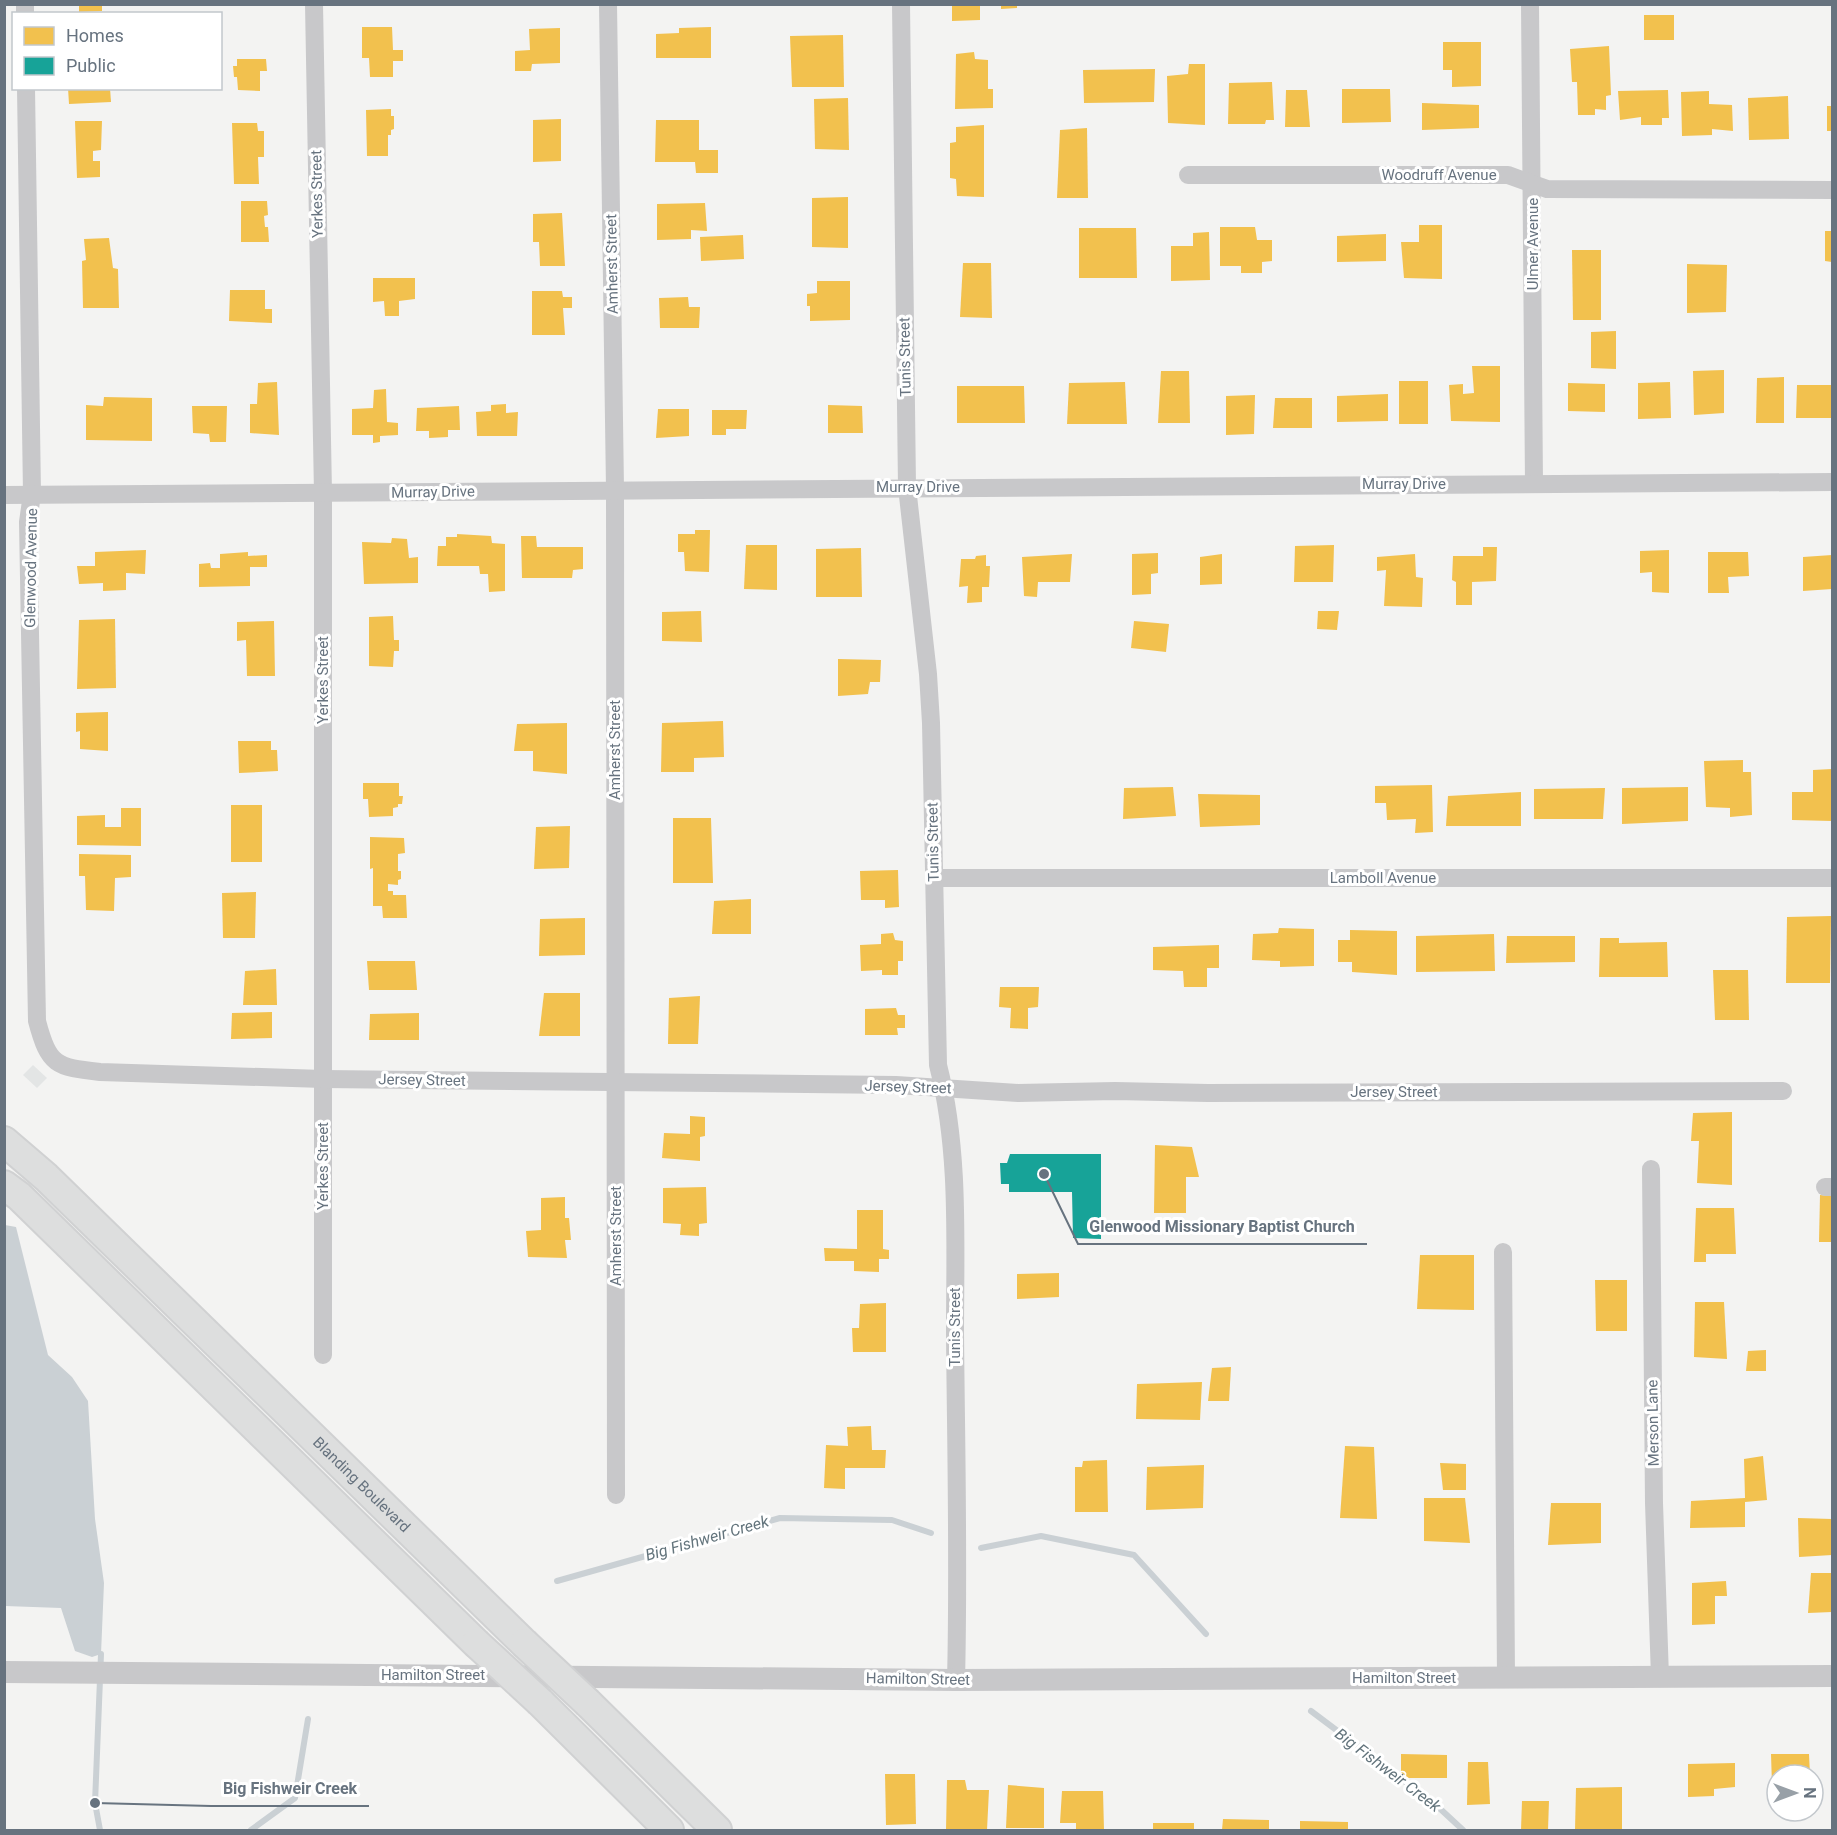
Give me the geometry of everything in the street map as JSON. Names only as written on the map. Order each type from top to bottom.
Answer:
[{"type":"main road","name":"Blanding Boulevard","points":[[14,1149],[55,1185],[717,1830]]},
{"type":"main road","points":[[8,1187],[476,1643],[540,1702],[669,1830]]},
{"type":"street","name":"Yerkes Street","points":[[314,4],[323,493],[323,1355]]},
{"type":"street","name":"Amherst Street","points":[[608,4],[615,489],[616,1495]]},
{"type":"street","name":"Tunis Street","points":[[901,4],[907,487],[928,674],[938,1065],[951,1136],[954,1215],[956,1680]]},
{"type":"street","name":"Ulmer Avenue","points":[[1530,4],[1534,483]]},
{"type":"street","name":"Glenwood Avenue","points":[[26,90],[33,494],[28,522],[37,1021],[44,1046]]},
{"type":"street","name":"Woodruff Avenue","points":[[1188,175],[1508,175],[1547,189],[1833,190]]},
{"type":"street","name":"Murray Drive","points":[[4,495],[1833,482]]},
{"type":"street","name":"Lamboll Avenue","points":[[934,878],[1833,878]]},
{"type":"street","name":"Jersey Street","points":[[44,1046],[55,1063],[74,1069],[100,1072],[323,1079],[896,1085],[1018,1093],[1783,1091]]},
{"type":"street","name":"Merson Lane","points":[[1651,1169],[1654,1491],[1660,1677]]},
{"type":"street","points":[[1503,1252],[1506,1678]]},
{"type":"street","name":"Hamilton Street","points":[[4,1672],[956,1680],[1833,1676]]},
{"type":"shaded area","points":[[33,1065],[47,1078],[37,1088],[23,1075]]},
{"type":"shaded area","points":[[5,1225],[16,1227],[48,1355],[72,1377],[88,1401],[95,1519],[104,1583],[101,1654],[92,1657],[75,1651],[61,1608],[5,1606]]},
{"type":"building: Homes","points":[[79,4],[102,4],[102,11],[79,12]]},
{"type":"building: Homes","points":[[952,4],[980,4],[980,20],[952,21]]},
{"type":"building: Homes","points":[[1001,4],[1017,4],[1017,8],[1001,9]]},
{"type":"building: Homes","points":[[1644,15],[1674,15],[1674,40],[1644,40]]},
{"type":"building: Homes","points":[[362,27],[392,27],[393,50],[403,50],[403,61],[393,61],[393,77],[370,77],[369,58],[362,58]]},
{"type":"building: Homes","points":[[711,27],[711,58],[656,58],[656,34],[679,33],[679,28]]},
{"type":"building: Homes","points":[[560,28],[560,63],[532,64],[531,71],[515,71],[515,51],[530,50],[529,29]]},
{"type":"building: Homes","points":[[843,35],[844,87],[792,87],[790,36]]},
{"type":"building: Homes","points":[[1443,42],[1481,42],[1481,86],[1452,87],[1452,70],[1443,70]]},
{"type":"building: Homes","points":[[1609,46],[1611,95],[1606,96],[1606,110],[1595,109],[1595,115],[1578,115],[1577,82],[1572,82],[1570,49]]},
{"type":"building: Homes","points":[[974,52],[975,59],[988,60],[988,89],[993,89],[993,108],[955,109],[956,54]]},
{"type":"building: Homes","points":[[237,59],[266,59],[267,71],[260,71],[260,91],[238,90],[233,66],[237,66]]},
{"type":"building: Homes","points":[[1189,64],[1205,64],[1205,125],[1168,123],[1167,76],[1188,74]]},
{"type":"building: Homes","points":[[1155,69],[1154,102],[1084,103],[1083,70]]},
{"type":"building: Homes","points":[[1272,82],[1274,120],[1266,120],[1265,124],[1228,124],[1229,83]]},
{"type":"building: Homes","points":[[1342,89],[1390,89],[1391,122],[1342,123]]},
{"type":"building: Homes","points":[[68,90],[110,90],[111,102],[69,104]]},
{"type":"building: Homes","points":[[1286,90],[1307,90],[1310,127],[1285,127]]},
{"type":"building: Homes","points":[[1668,90],[1669,118],[1662,118],[1662,125],[1641,125],[1641,117],[1620,120],[1618,91]]},
{"type":"building: Homes","points":[[1709,91],[1709,104],[1732,105],[1733,131],[1712,129],[1712,135],[1682,136],[1681,92]]},
{"type":"building: Homes","points":[[1788,96],[1789,139],[1749,140],[1748,98]]},
{"type":"building: Homes","points":[[848,98],[849,150],[815,149],[814,99]]},
{"type":"building: Homes","points":[[1422,103],[1479,105],[1479,128],[1422,130]]},
{"type":"building: Homes","points":[[1827,106],[1832,106],[1832,131],[1827,131]]},
{"type":"building: Homes","points":[[391,109],[391,116],[394,116],[394,129],[391,130],[391,135],[388,135],[388,156],[367,156],[366,110]]},
{"type":"building: Homes","points":[[561,119],[561,161],[533,162],[533,120]]},
{"type":"building: Homes","points":[[656,120],[699,120],[699,150],[718,150],[718,173],[696,173],[695,162],[655,162]]},
{"type":"building: Homes","points":[[75,121],[102,121],[101,150],[93,151],[93,161],[100,161],[100,177],[77,178]]},
{"type":"building: Homes","points":[[232,123],[257,123],[258,131],[264,131],[264,157],[258,157],[259,184],[234,184]]},
{"type":"building: Homes","points":[[984,125],[984,197],[957,196],[956,179],[950,178],[950,143],[956,142],[956,127]]},
{"type":"building: Homes","points":[[1087,128],[1088,198],[1057,198],[1060,130]]},
{"type":"building: Homes","points":[[848,197],[848,248],[812,247],[812,198]]},
{"type":"building: Homes","points":[[241,201],[267,201],[268,215],[264,216],[265,227],[268,227],[269,242],[241,242]]},
{"type":"building: Homes","points":[[705,203],[707,231],[691,230],[691,239],[657,240],[657,204]]},
{"type":"building: Homes","points":[[562,213],[565,266],[540,266],[539,242],[533,242],[533,214]]},
{"type":"building: Homes","points":[[1419,225],[1442,225],[1442,279],[1404,278],[1401,242],[1419,242]]},
{"type":"building: Homes","points":[[1220,227],[1255,227],[1257,240],[1272,240],[1272,261],[1262,262],[1262,273],[1241,273],[1241,266],[1220,266]]},
{"type":"building: Homes","points":[[1079,228],[1136,228],[1137,278],[1079,278]]},
{"type":"building: Homes","points":[[1825,231],[1832,231],[1832,262],[1825,261]]},
{"type":"building: Homes","points":[[1209,232],[1210,280],[1171,281],[1171,246],[1193,246],[1193,233]]},
{"type":"building: Homes","points":[[1386,234],[1386,261],[1337,262],[1337,236]]},
{"type":"building: Homes","points":[[743,235],[744,259],[701,261],[700,237]]},
{"type":"building: Homes","points":[[109,238],[113,268],[118,269],[119,308],[83,308],[82,261],[86,260],[84,239]]},
{"type":"building: Homes","points":[[1572,250],[1601,250],[1601,320],[1573,320]]},
{"type":"building: Homes","points":[[963,263],[991,263],[992,318],[960,317]]},
{"type":"building: Homes","points":[[1687,264],[1727,265],[1726,312],[1687,313]]},
{"type":"building: Homes","points":[[373,278],[415,278],[415,299],[399,301],[399,316],[385,316],[384,301],[373,302]]},
{"type":"building: Homes","points":[[817,281],[850,281],[850,320],[810,321],[807,294],[817,293]]},
{"type":"building: Homes","points":[[230,290],[265,290],[265,309],[272,309],[272,323],[229,321]]},
{"type":"building: Homes","points":[[532,291],[562,291],[563,297],[572,297],[572,308],[563,308],[565,335],[532,335]]},
{"type":"building: Homes","points":[[688,297],[689,307],[700,307],[699,328],[660,328],[659,298]]},
{"type":"building: Homes","points":[[1616,331],[1616,369],[1591,368],[1591,332]]},
{"type":"building: Homes","points":[[1472,366],[1500,366],[1500,422],[1451,421],[1449,385],[1463,384],[1463,394],[1474,393]]},
{"type":"building: Homes","points":[[1724,370],[1724,413],[1694,415],[1693,371]]},
{"type":"building: Homes","points":[[1161,371],[1189,371],[1190,423],[1158,423]]},
{"type":"building: Homes","points":[[1784,377],[1784,423],[1756,423],[1757,378]]},
{"type":"building: Homes","points":[[1399,381],[1428,381],[1428,424],[1399,424]]},
{"type":"building: Homes","points":[[277,382],[279,435],[250,433],[250,404],[257,404],[258,383]]},
{"type":"building: Homes","points":[[1125,382],[1127,424],[1067,424],[1069,383]]},
{"type":"building: Homes","points":[[1670,382],[1671,418],[1638,419],[1638,383]]},
{"type":"building: Homes","points":[[1568,383],[1605,384],[1605,412],[1568,411]]},
{"type":"building: Homes","points":[[1797,385],[1832,385],[1832,418],[1796,418]]},
{"type":"building: Homes","points":[[957,386],[1024,386],[1025,423],[957,423]]},
{"type":"building: Homes","points":[[386,389],[387,422],[398,423],[398,435],[380,436],[380,442],[373,443],[373,435],[352,435],[352,409],[373,408],[374,390]]},
{"type":"building: Homes","points":[[1388,394],[1388,421],[1337,422],[1337,396]]},
{"type":"building: Homes","points":[[1255,395],[1254,434],[1226,435],[1226,396]]},
{"type":"building: Homes","points":[[104,397],[152,398],[152,441],[86,440],[86,405],[103,406]]},
{"type":"building: Homes","points":[[1275,398],[1312,398],[1312,428],[1273,428]]},
{"type":"building: Homes","points":[[506,404],[506,413],[518,412],[517,436],[477,436],[476,412],[491,411],[491,405]]},
{"type":"building: Homes","points":[[828,405],[862,406],[863,433],[828,433]]},
{"type":"building: Homes","points":[[192,406],[227,406],[226,442],[210,442],[209,434],[193,433]]},
{"type":"building: Homes","points":[[459,406],[460,430],[448,430],[448,437],[429,438],[429,431],[416,431],[417,408]]},
{"type":"building: Homes","points":[[658,409],[689,409],[689,436],[656,438]]},
{"type":"building: Homes","points":[[712,410],[747,410],[746,429],[726,429],[726,435],[712,435]]},
{"type":"building: Homes","points":[[695,530],[710,530],[709,572],[685,571],[684,552],[678,552],[678,534],[695,534]]},
{"type":"building: Homes","points":[[457,534],[491,536],[492,543],[505,544],[505,591],[489,592],[488,574],[480,574],[479,566],[437,566],[438,546],[446,546],[446,537],[457,537]]},
{"type":"building: Homes","points":[[521,536],[536,536],[537,547],[583,547],[583,569],[573,570],[572,578],[522,578]]},
{"type":"building: Homes","points":[[392,538],[407,539],[409,558],[418,557],[418,583],[364,584],[362,542],[391,543]]},
{"type":"building: Homes","points":[[746,545],[777,545],[777,590],[744,589]]},
{"type":"building: Homes","points":[[1334,545],[1333,582],[1294,582],[1295,546]]},
{"type":"building: Homes","points":[[1483,547],[1497,547],[1496,581],[1472,582],[1472,605],[1456,605],[1456,582],[1452,580],[1453,556],[1483,556]]},
{"type":"building: Homes","points":[[861,548],[862,597],[816,597],[816,549]]},
{"type":"building: Homes","points":[[146,550],[145,574],[126,573],[126,590],[103,591],[103,583],[79,584],[77,566],[95,566],[95,552]]},
{"type":"building: Homes","points":[[1669,550],[1669,593],[1652,592],[1652,572],[1640,573],[1640,551]]},
{"type":"building: Homes","points":[[248,552],[248,556],[267,555],[267,567],[250,567],[250,586],[199,587],[199,564],[210,563],[211,568],[220,568],[220,554]]},
{"type":"building: Homes","points":[[1708,552],[1748,552],[1749,576],[1728,577],[1729,593],[1708,593]]},
{"type":"building: Homes","points":[[1158,553],[1158,573],[1151,574],[1151,594],[1132,595],[1132,554]]},
{"type":"building: Homes","points":[[1072,554],[1070,582],[1038,582],[1037,597],[1024,596],[1022,557]]},
{"type":"building: Homes","points":[[1222,554],[1222,584],[1200,585],[1200,557]]},
{"type":"building: Homes","points":[[1415,554],[1416,577],[1423,578],[1422,607],[1384,606],[1386,570],[1377,571],[1377,557]]},
{"type":"building: Homes","points":[[986,555],[986,566],[990,566],[989,587],[982,587],[982,602],[967,603],[968,586],[959,587],[961,559],[975,559],[976,556]]},
{"type":"building: Homes","points":[[1832,555],[1832,589],[1803,591],[1803,557]]},
{"type":"building: Homes","points":[[701,611],[702,642],[662,641],[662,612]]},
{"type":"building: Homes","points":[[1318,611],[1339,611],[1337,630],[1317,629]]},
{"type":"building: Homes","points":[[393,616],[394,640],[399,640],[399,651],[394,651],[393,667],[369,666],[369,617]]},
{"type":"building: Homes","points":[[115,619],[116,688],[77,689],[79,620]]},
{"type":"building: Homes","points":[[274,621],[275,676],[247,676],[246,640],[237,641],[237,622]]},
{"type":"building: Homes","points":[[1134,621],[1169,624],[1166,652],[1131,648]]},
{"type":"building: Homes","points":[[838,659],[881,660],[880,682],[870,682],[868,694],[838,696]]},
{"type":"building: Homes","points":[[108,712],[108,751],[80,749],[80,731],[76,732],[76,713]]},
{"type":"building: Homes","points":[[723,721],[724,757],[694,758],[694,772],[661,772],[662,723]]},
{"type":"building: Homes","points":[[567,723],[567,774],[533,771],[533,751],[514,751],[517,724]]},
{"type":"building: Homes","points":[[238,741],[271,741],[271,750],[277,750],[278,771],[239,773]]},
{"type":"building: Homes","points":[[1743,760],[1743,772],[1751,772],[1752,815],[1730,817],[1730,808],[1706,807],[1704,761]]},
{"type":"building: Homes","points":[[1832,769],[1832,821],[1792,820],[1792,792],[1813,792],[1813,770]]},
{"type":"building: Homes","points":[[363,783],[399,783],[399,796],[403,796],[402,804],[393,808],[393,816],[369,817],[368,799],[363,799]]},
{"type":"building: Homes","points":[[1432,785],[1433,832],[1415,833],[1416,819],[1387,820],[1386,803],[1375,803],[1375,786]]},
{"type":"building: Homes","points":[[1173,787],[1176,816],[1123,819],[1124,788]]},
{"type":"building: Homes","points":[[1688,787],[1688,821],[1622,824],[1622,788]]},
{"type":"building: Homes","points":[[1605,788],[1603,819],[1534,819],[1534,789]]},
{"type":"building: Homes","points":[[1521,792],[1521,826],[1446,826],[1448,796]]},
{"type":"building: Homes","points":[[1198,794],[1260,795],[1260,825],[1200,827]]},
{"type":"building: Homes","points":[[231,805],[262,805],[262,862],[231,862]]},
{"type":"building: Homes","points":[[121,808],[141,808],[141,846],[77,845],[77,816],[105,815],[105,827],[121,827]]},
{"type":"building: Homes","points":[[673,818],[711,818],[713,883],[673,883]]},
{"type":"building: Homes","points":[[570,826],[569,868],[534,869],[536,827]]},
{"type":"building: Homes","points":[[370,837],[404,838],[405,853],[398,854],[398,871],[401,871],[401,879],[398,880],[398,885],[388,884],[388,891],[393,891],[393,895],[406,895],[407,918],[383,918],[382,906],[373,906]]},
{"type":"building: Homes","points":[[79,854],[131,855],[131,877],[115,878],[114,911],[86,910],[85,876],[79,876]]},
{"type":"building: Homes","points":[[898,870],[899,907],[885,908],[885,900],[861,900],[860,871]]},
{"type":"building: Homes","points":[[256,892],[255,938],[223,938],[222,893]]},
{"type":"building: Homes","points":[[751,899],[751,934],[712,934],[714,901]]},
{"type":"building: Homes","points":[[1831,916],[1830,983],[1786,983],[1787,917]]},
{"type":"building: Homes","points":[[585,918],[585,955],[539,956],[540,919]]},
{"type":"building: Homes","points":[[1279,928],[1314,929],[1314,966],[1280,967],[1280,961],[1252,960],[1253,934],[1278,933]]},
{"type":"building: Homes","points":[[1350,930],[1397,931],[1397,975],[1352,972],[1352,962],[1338,962],[1338,940],[1350,940]]},
{"type":"building: Homes","points":[[893,933],[895,940],[903,941],[903,961],[898,961],[898,975],[882,975],[882,970],[861,971],[860,945],[881,944],[881,934]]},
{"type":"building: Homes","points":[[1494,934],[1495,971],[1416,972],[1416,936]]},
{"type":"building: Homes","points":[[1507,936],[1575,936],[1575,962],[1506,963]]},
{"type":"building: Homes","points":[[1600,938],[1619,938],[1619,943],[1667,942],[1668,977],[1599,977]]},
{"type":"building: Homes","points":[[1219,945],[1219,968],[1207,968],[1207,987],[1184,987],[1183,971],[1153,970],[1153,947]]},
{"type":"building: Homes","points":[[367,961],[415,961],[417,990],[369,990]]},
{"type":"building: Homes","points":[[276,969],[277,1005],[243,1005],[245,971]]},
{"type":"building: Homes","points":[[1713,970],[1748,970],[1749,1020],[1715,1020]]},
{"type":"building: Homes","points":[[1000,987],[1039,987],[1038,1007],[1028,1008],[1028,1029],[1010,1028],[1011,1008],[999,1007]]},
{"type":"building: Homes","points":[[544,993],[580,993],[580,1036],[539,1036]]},
{"type":"building: Homes","points":[[700,996],[698,1044],[668,1044],[669,998]]},
{"type":"building: Homes","points":[[896,1008],[898,1015],[905,1015],[905,1028],[897,1028],[898,1035],[865,1035],[865,1009]]},
{"type":"building: Homes","points":[[272,1012],[272,1038],[231,1039],[232,1013]]},
{"type":"building: Homes","points":[[419,1013],[419,1040],[369,1040],[370,1014]]},
{"type":"building: Homes","points":[[1732,1112],[1732,1185],[1697,1183],[1699,1141],[1691,1141],[1693,1113]]},
{"type":"building: Homes","points":[[690,1116],[705,1117],[705,1136],[700,1137],[700,1161],[662,1158],[664,1133],[690,1134]]},
{"type":"building: Homes","points":[[1155,1145],[1192,1147],[1199,1177],[1186,1177],[1186,1213],[1154,1213]]},
{"type":"building: Homes","points":[[706,1187],[707,1223],[699,1224],[699,1236],[680,1235],[681,1224],[663,1223],[663,1188]]},
{"type":"building: Homes","points":[[1820,1195],[1832,1196],[1832,1242],[1819,1242]]},
{"type":"building: Homes","points":[[565,1197],[565,1218],[569,1218],[571,1240],[565,1240],[567,1258],[528,1257],[526,1231],[541,1230],[541,1198]]},
{"type":"building: Homes","points":[[1696,1208],[1734,1208],[1736,1254],[1706,1254],[1706,1262],[1694,1262]]},
{"type":"building: Homes","points":[[857,1210],[883,1210],[883,1249],[889,1250],[889,1259],[879,1259],[879,1272],[854,1271],[854,1261],[825,1261],[824,1248],[857,1249]]},
{"type":"building: Homes","points":[[1420,1255],[1474,1255],[1474,1310],[1417,1309]]},
{"type":"building: Homes","points":[[1059,1273],[1059,1297],[1017,1299],[1017,1274]]},
{"type":"building: Homes","points":[[1595,1280],[1627,1280],[1627,1331],[1596,1331]]},
{"type":"building: Homes","points":[[1695,1302],[1724,1302],[1727,1359],[1694,1357]]},
{"type":"building: Homes","points":[[886,1303],[886,1352],[853,1352],[852,1328],[859,1328],[860,1304]]},
{"type":"building: Homes","points":[[1766,1350],[1766,1371],[1746,1371],[1748,1351]]},
{"type":"building: Homes","points":[[1231,1367],[1229,1401],[1208,1401],[1212,1368]]},
{"type":"building: Homes","points":[[1202,1382],[1200,1420],[1136,1419],[1137,1384]]},
{"type":"building: Homes","points":[[871,1426],[872,1450],[886,1450],[885,1468],[845,1468],[845,1489],[824,1488],[826,1445],[848,1446],[847,1427]]},
{"type":"building: Homes","points":[[1345,1446],[1374,1447],[1377,1519],[1340,1518]]},
{"type":"building: Homes","points":[[1763,1456],[1767,1500],[1745,1502],[1745,1527],[1690,1528],[1691,1501],[1745,1498],[1744,1459]]},
{"type":"building: Homes","points":[[1107,1460],[1108,1512],[1075,1512],[1075,1467],[1082,1467],[1083,1461]]},
{"type":"building: Homes","points":[[1440,1463],[1466,1464],[1466,1490],[1443,1490]]},
{"type":"building: Homes","points":[[1204,1465],[1203,1508],[1146,1510],[1147,1467]]},
{"type":"building: Homes","points":[[1424,1498],[1465,1498],[1470,1543],[1424,1541]]},
{"type":"building: Homes","points":[[1551,1503],[1601,1503],[1601,1543],[1548,1545]]},
{"type":"building: Homes","points":[[1798,1518],[1832,1519],[1832,1555],[1799,1557]]},
{"type":"building: Homes","points":[[1811,1573],[1832,1573],[1832,1612],[1808,1613]]},
{"type":"building: Homes","points":[[1726,1581],[1727,1596],[1715,1596],[1715,1624],[1692,1625],[1692,1583]]},
{"type":"building: Homes","points":[[1401,1754],[1447,1755],[1447,1778],[1401,1778]]},
{"type":"building: Homes","points":[[1771,1754],[1809,1754],[1809,1763],[1771,1763]]},
{"type":"building: Homes","points":[[1468,1762],[1488,1762],[1490,1804],[1467,1805]]},
{"type":"building: Homes","points":[[1735,1763],[1735,1787],[1714,1789],[1714,1796],[1688,1797],[1688,1764]]},
{"type":"building: Homes","points":[[885,1774],[915,1774],[916,1824],[886,1825]]},
{"type":"building: Homes","points":[[947,1780],[965,1780],[967,1790],[989,1790],[987,1830],[946,1830]]},
{"type":"building: Homes","points":[[1008,1785],[1044,1788],[1044,1828],[1006,1828]]},
{"type":"building: Homes","points":[[1622,1787],[1622,1830],[1575,1830],[1576,1788]]},
{"type":"building: Homes","points":[[1062,1791],[1103,1791],[1104,1830],[1076,1830],[1076,1823],[1060,1823]]},
{"type":"building: Homes","points":[[1522,1801],[1549,1801],[1548,1830],[1521,1830]]},
{"type":"building: Homes","points":[[1223,1819],[1269,1820],[1269,1830],[1222,1830]]},
{"type":"building: Homes","points":[[1300,1821],[1348,1822],[1348,1830],[1300,1830]]},
{"type":"building: Homes","points":[[1153,1823],[1194,1823],[1194,1830],[1153,1830]]},
{"type":"building: Public","points":[[1010,1154],[1101,1154],[1101,1239],[1073,1238],[1072,1192],[1009,1192],[1009,1184],[1001,1184],[1000,1163],[1007,1163]]},
{"type":"waterway","name":"Big Fishweir Creek","points":[[557,1581],[780,1518],[892,1520],[931,1533]]},
{"type":"waterway","name":"Big Fishweir Creek","points":[[981,1548],[1041,1536],[1134,1555],[1206,1634]]},
{"type":"waterway","name":"Big Fishweir Creek","points":[[100,1830],[95,1803],[101,1654]]},
{"type":"waterway","name":"Big Fishweir Creek","points":[[1311,1711],[1436,1805],[1463,1830]]},
{"type":"waterway","name":"Big Fishweir Creek","points":[[251,1830],[295,1798],[308,1719]]},
{"type":"place","name":"Glenwood Missionary Baptist Church","points":[[1044,1174]]},
{"type":"place","name":"Big Fishweir Creek","points":[[95,1803]]}]
